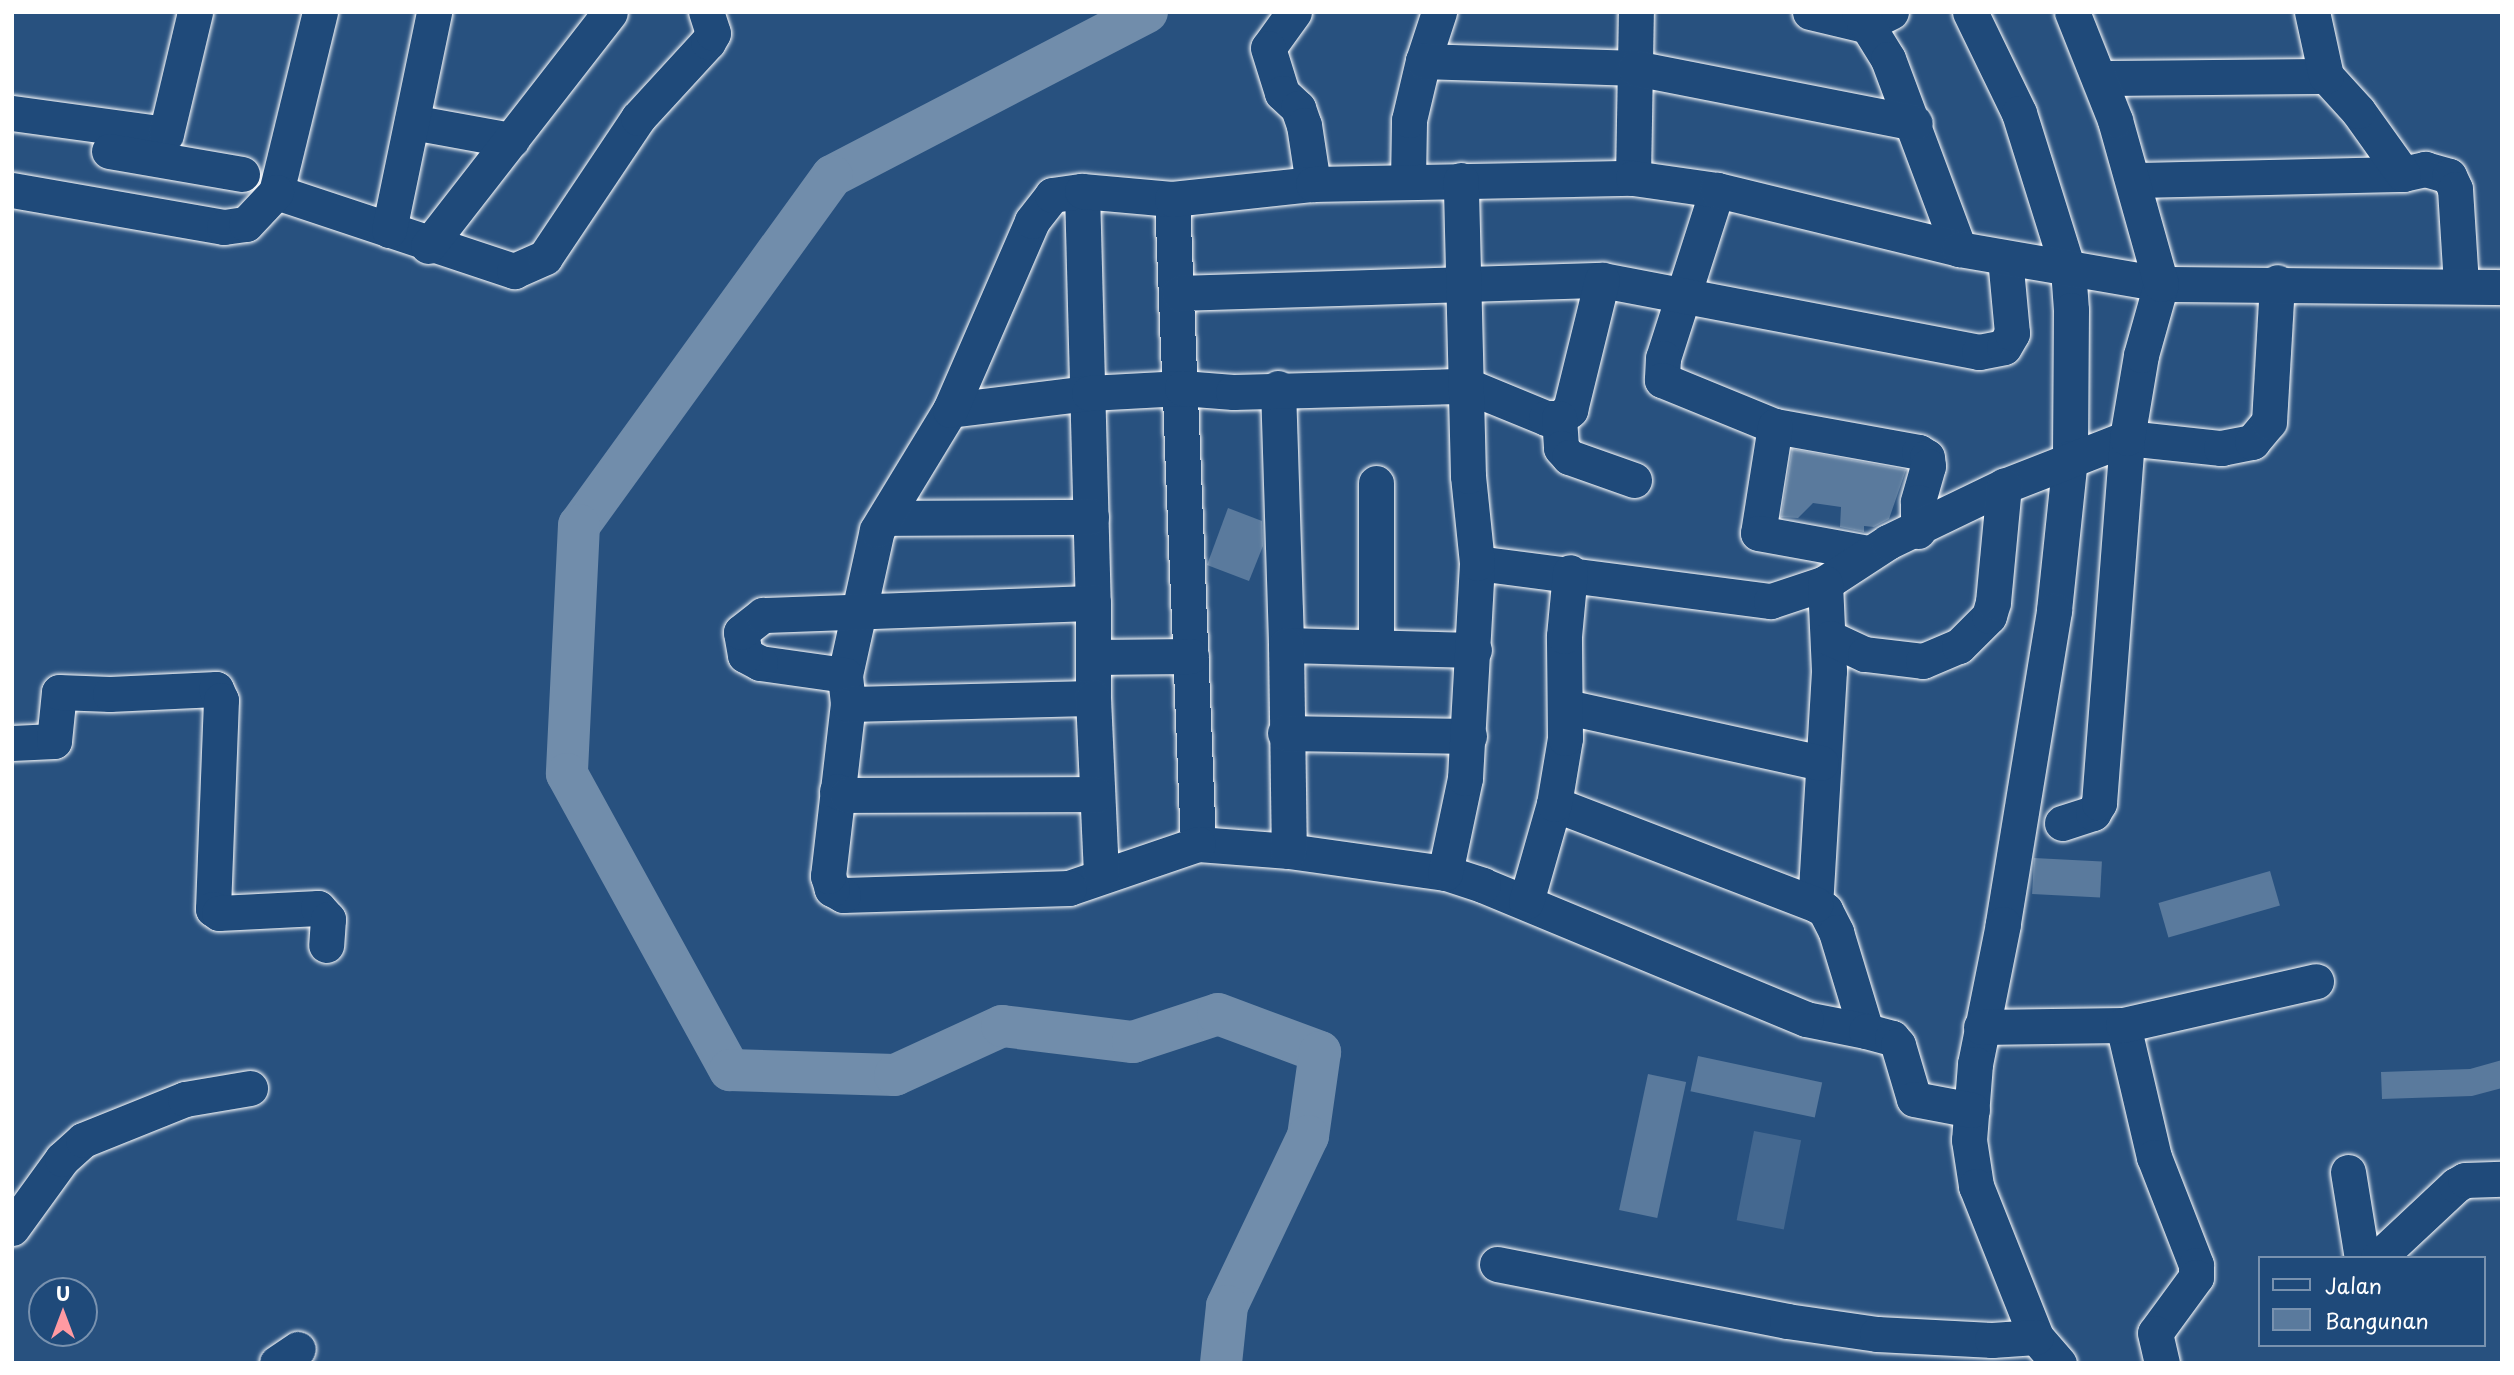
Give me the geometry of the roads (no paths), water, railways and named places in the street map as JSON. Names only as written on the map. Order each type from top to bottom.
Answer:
[{"type":"street","points":[[12,113],[166,134],[195,12]]},
{"type":"street","points":[[12,190],[224,227],[246,225],[276,192],[320,12]]},
{"type":"street","points":[[389,230],[434,12]]},
{"type":"street","points":[[428,246],[610,12]]},
{"type":"street","points":[[276,192],[503,271],[537,264],[638,118],[708,42],[713,33],[706,12]]},
{"type":"street","points":[[1294,12],[1268,48],[1282,93],[1298,108],[1304,125],[1313,184]]},
{"type":"street","points":[[1408,180],[1409,121],[1423,61],[1439,12]]},
{"type":"street","points":[[1633,178],[1636,12]]},
{"type":"street","points":[[1810,12],[1871,16],[1915,123],[1959,248]]},
{"type":"street","points":[[1970,12],[2019,113],[2068,269],[2070,458],[2054,611],[2003,924],[1981,1027],[1969,1140],[1976,1186],[2036,1337],[2059,1363]]},
{"type":"street","points":[[2062,823],[2093,813],[2099,803],[2127,438],[2141,355],[2161,284],[2134,180],[2099,78],[2072,12]]},
{"type":"street","points":[[2312,12],[2326,76],[2358,111],[2403,174]]},
{"type":"street","points":[[1423,61],[1635,68],[1915,123]]},
{"type":"street","points":[[2099,78],[2326,76]]},
{"type":"street","points":[[412,122],[511,140]]},
{"type":"street","points":[[12,133],[242,174]]},
{"type":"street","points":[[2134,180],[2403,174],[2425,169],[2449,176],[2455,189],[2461,285]]},
{"type":"street","points":[[1972,1110],[1914,1099],[1898,1045],[1866,1031],[1806,1019],[1526,902],[1445,873],[1289,850],[1198,844],[1069,888],[843,895],[832,889],[828,876],[856,609],[877,530],[886,518],[910,469],[950,410],[1032,221],[1052,195],[1082,191],[1172,199],[1313,184],[1408,180],[1633,178],[1717,190],[2005,258],[2161,284],[2277,282],[2502,286]]},
{"type":"street","points":[[1445,873],[1465,778],[1477,563],[1468,476],[1468,386],[1461,180]]},
{"type":"street","points":[[1717,190],[1663,358],[1662,380],[1775,426],[1919,452],[1927,457],[1918,531]]},
{"type":"street","points":[[1082,191],[1089,393],[1093,698],[1101,876]]},
{"type":"street","points":[[1172,199],[1180,293],[1198,844]]},
{"type":"street","points":[[1180,293],[1465,281],[1602,280],[1686,292],[1979,352],[2004,347],[2012,333],[2005,258]]},
{"type":"street","points":[[950,410],[1089,393],[1182,388],[1233,392],[1278,388],[1468,386],[1546,418],[1559,418],[1570,410],[1602,280]]},
{"type":"street","points":[[1477,563],[1570,572],[1743,601],[1771,601],[1825,583],[1868,554],[2004,486],[2127,438],[2221,448],[2252,442],[2269,422],[2277,282]]},
{"type":"street","points":[[1278,388],[1289,850]]},
{"type":"street","points":[[1559,418],[1561,448],[1569,457],[1634,480]]},
{"type":"street","points":[[1775,426],[1758,533],[1868,554]]},
{"type":"street","points":[[1376,483],[1376,647]]},
{"type":"street","points":[[1830,638],[1865,654],[1923,661],[1959,646],[1989,616],[1993,601],[2004,486]]},
{"type":"street","points":[[886,518],[1091,517]]},
{"type":"street","points":[[1526,902],[1554,804],[1567,707],[1564,636],[1570,572]]},
{"type":"street","points":[[1815,904],[1830,638],[1825,583]]},
{"type":"street","points":[[1093,603],[856,609],[763,615],[741,632],[745,655],[760,663],[847,689],[1093,698]]},
{"type":"street","points":[[1286,645],[1474,650]]},
{"type":"street","points":[[1093,657],[1191,656]]},
{"type":"street","points":[[12,743],[54,741],[59,692],[110,695],[216,689],[221,700],[212,909],[219,913],[318,908],[328,919],[327,945]]},
{"type":"street","points":[[1567,707],[1821,764]]},
{"type":"street","points":[[1285,733],[1469,736]]},
{"type":"street","points":[[837,791],[847,795],[1096,794]]},
{"type":"street","points":[[1554,804],[1825,910],[1839,941],[1866,1031]]},
{"type":"street","points":[[1981,1027],[2123,1025],[2316,981]]},
{"type":"street","points":[[2123,1025],[2154,1157],[2196,1265],[2189,1288],[2155,1333],[2162,1363]]},
{"type":"street","points":[[12,1228],[62,1158],[83,1140],[184,1099],[250,1088]]},
{"type":"street","points":[[2348,1172],[2362,1256]]},
{"type":"street","points":[[2380,1256],[2456,1185],[2465,1180],[2502,1179]]},
{"type":"street","points":[[1497,1264],[1787,1321],[1877,1334],[1992,1340],[2036,1337]]},
{"type":"waterway","points":[[1147,12],[832,176],[579,525],[567,774],[730,1070],[895,1075],[1002,1026],[1133,1042],[1218,1014],[1320,1052],[1308,1136],[1227,1306],[1221,1363]]}]
